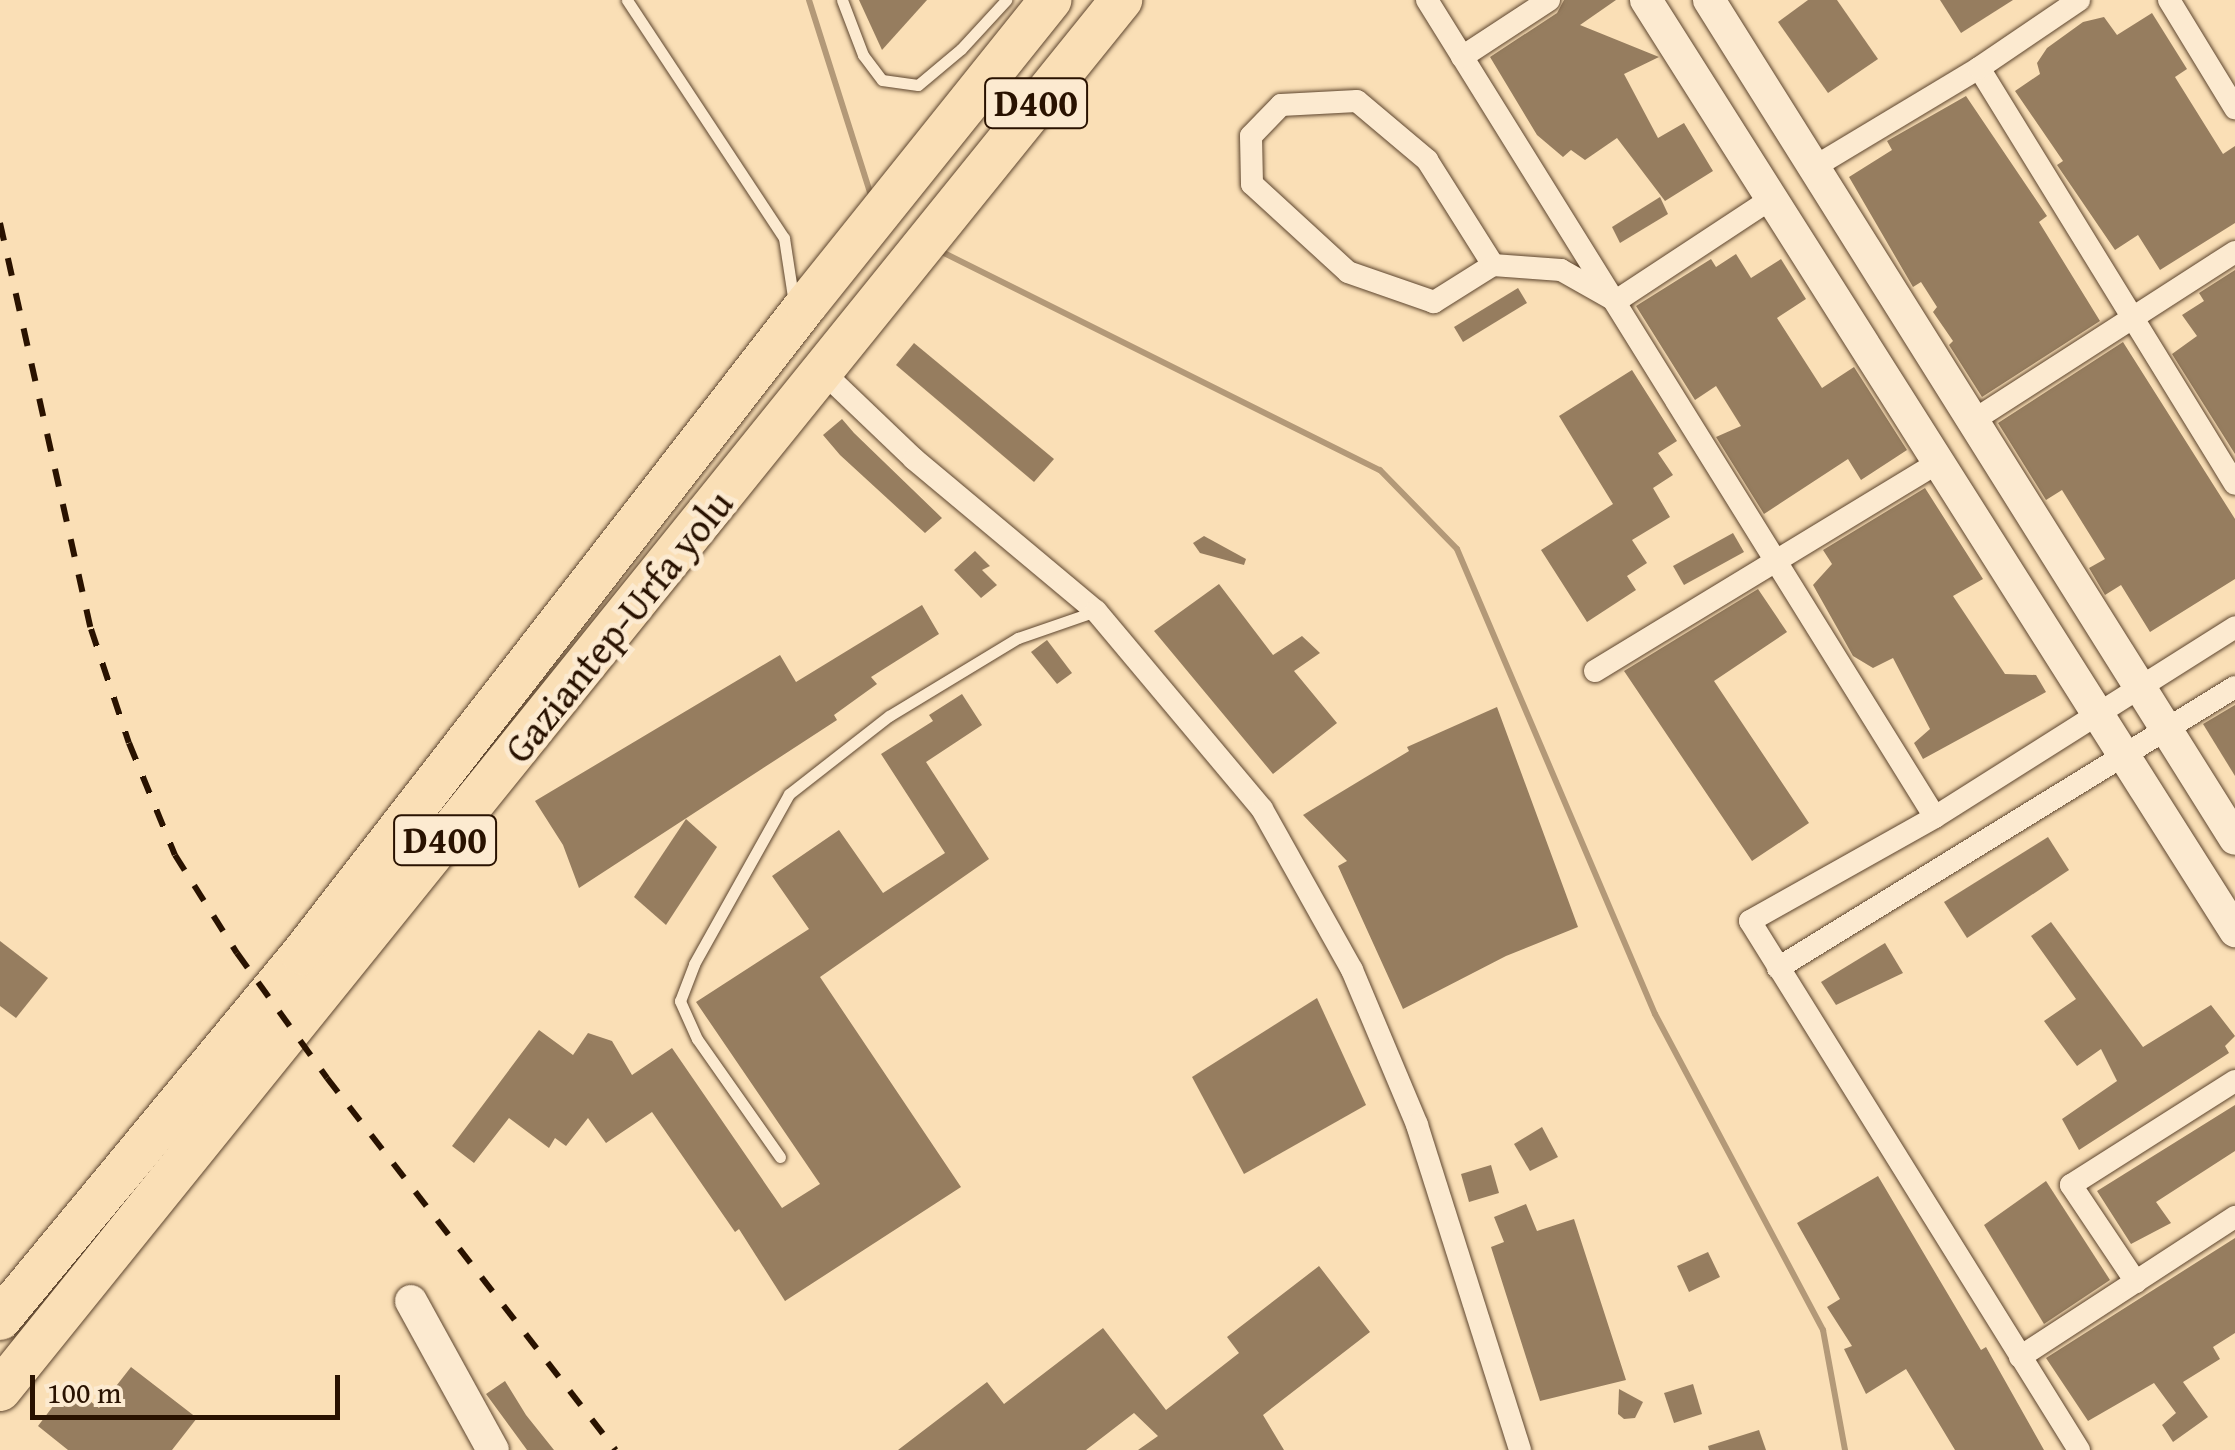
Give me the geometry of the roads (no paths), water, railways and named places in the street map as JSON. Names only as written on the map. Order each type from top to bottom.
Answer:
[{"type":"highway","name":"Gaziantep-Urfa yolu","points":[[0,1319],[302,954],[796,317],[913,176],[1050,0]]},
{"type":"highway","name":"Gaziantep-Urfa yolu","points":[[0,1390],[1120,0]]},
{"type":"main road","points":[[1646,0],[2235,931]]},
{"type":"main road","points":[[1710,0],[1811,168],[2235,839]]},
{"type":"main road","points":[[411,1301],[493,1450]]},
{"type":"street","points":[[1427,0],[1934,817]]},
{"type":"street","points":[[1462,57],[1549,0]]},
{"type":"street","points":[[2169,0],[2235,108]]},
{"type":"street","points":[[1811,168],[1979,68],[2070,2]]},
{"type":"street","points":[[1979,68],[2235,484]]},
{"type":"street","points":[[1493,265],[1427,160],[1358,101],[1281,105],[1251,136],[1252,184],[1348,272],[1434,302],[1493,265],[1561,270],[1616,301]]},
{"type":"street","points":[[1616,301],[1772,198]]},
{"type":"street","points":[[1971,422],[2235,252]]},
{"type":"street","points":[[823,372],[914,458],[1096,611],[1262,809],[1352,970],[1417,1125],[1520,1450]]},
{"type":"street","points":[[1595,671],[1940,461]]},
{"type":"street","points":[[2078,1450],[1750,920],[1934,817],[2235,627]]},
{"type":"street","points":[[1778,968],[2235,687]]},
{"type":"street","points":[[2136,1282],[2071,1185],[2235,1081]]},
{"type":"street","points":[[2020,1356],[2235,1217]]},
{"type":"lane","points":[[627,0],[784,238],[796,317]]},
{"type":"lane","points":[[842,0],[863,55],[882,80],[918,85],[961,49],[1006,0]]},
{"type":"lane","points":[[780,1157],[697,1039],[680,1000],[694,964],[789,794],[889,716],[1018,638],[1096,611]]},
{"type":"waterway","points":[[809,0],[871,196]]},
{"type":"waterway","points":[[938,250],[1380,470],[1457,549],[1655,1014],[1823,1330],[1845,1450]]},
{"type":"railway","points":[[0,223],[91,629],[129,743],[175,855],[237,953],[327,1078],[616,1450]]}]
